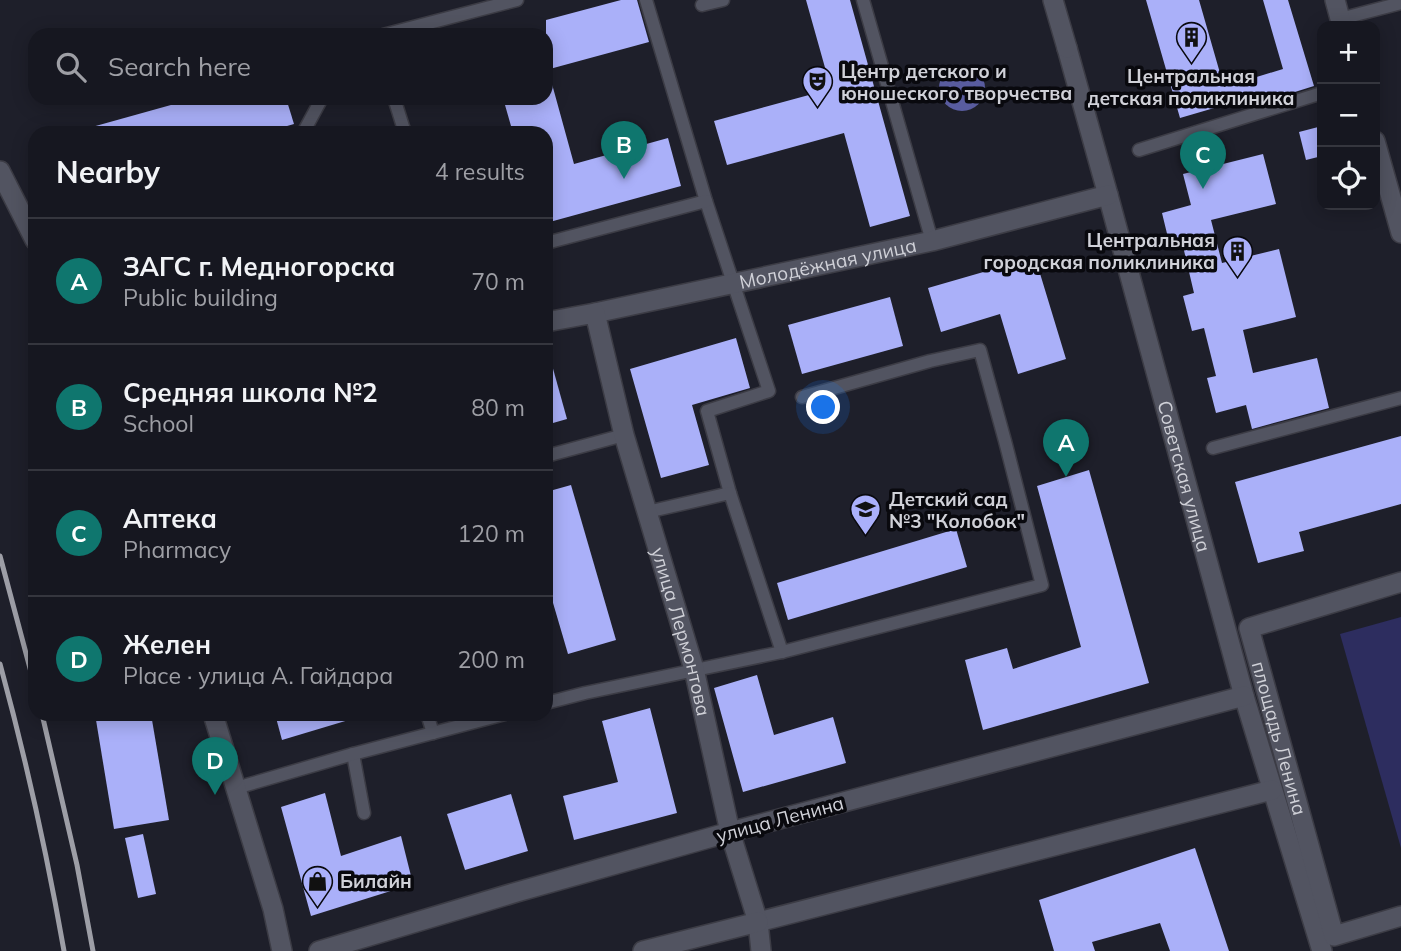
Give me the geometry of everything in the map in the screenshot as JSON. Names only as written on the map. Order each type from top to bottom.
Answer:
[{"type":"street","name":"Советская улица","points":[[1053,0],[1244,696],[1322,951]]},
{"type":"street","points":[[1377,147],[1401,233]]},
{"type":"street","points":[[0,171],[28,226]]},
{"type":"street","name":"Молодёжная улица","points":[[553,321],[932,241],[1108,195]]},
{"type":"street","name":"улица Лермонтова","points":[[595,313],[624,435],[694,669],[730,832],[758,922],[761,951]]},
{"type":"street","name":"площадь Ленина","points":[[1401,582],[1249,628],[1335,936],[1401,916]]},
{"type":"street","name":"улица Ленина","points":[[319,951],[730,832],[1244,696]]},
{"type":"street","points":[[215,721],[273,909],[282,951]]},
{"type":"street","points":[[643,951],[1272,790]]},
{"type":"lane","points":[[410,28],[517,0]]},
{"type":"lane","points":[[646,0],[706,201],[769,391],[706,411],[782,652]]},
{"type":"lane","points":[[702,5],[723,0]]},
{"type":"lane","points":[[863,0],[932,241]]},
{"type":"lane","points":[[1339,15],[1401,3]]},
{"type":"lane","points":[[1139,150],[1317,95]]},
{"type":"lane","points":[[307,126],[318,105]]},
{"type":"lane","points":[[396,105],[403,126]]},
{"type":"lane","points":[[553,241],[706,201]]},
{"type":"lane","points":[[553,701],[782,652],[1042,585],[980,349],[802,397]]},
{"type":"lane","points":[[1213,448],[1401,398]]},
{"type":"lane","points":[[553,454],[624,435]]},
{"type":"lane","points":[[647,512],[730,493]]},
{"type":"lane","points":[[429,721],[433,733]]},
{"type":"lane","points":[[236,788],[478,721]]},
{"type":"lane","points":[[353,754],[364,813]]},
{"type":"shaded area","points":[[1401,617],[1401,848],[1340,634]]},
{"type":"water","points":[[962,65],[978,72],[985,88],[978,104],[962,111],[946,104],[939,88],[946,72]]},
{"type":"building","points":[[621,0],[637,0],[649,42],[553,68],[553,28],[546,28],[546,20]]},
{"type":"building","name":"Центр детского и юношеского творчества","points":[[806,0],[850,0],[910,216],[870,227],[844,133],[727,165],[714,121],[831,89]]},
{"type":"building","name":"Центральная детская поликлиника","points":[[1146,0],[1199,0],[1224,87],[1283,69],[1263,0],[1288,0],[1314,86],[1247,107],[1245,99],[1180,118]]},
{"type":"building","points":[[553,88],[574,164],[668,138],[681,186],[553,221],[553,126],[511,126],[505,105],[553,105]]},
{"type":"building","points":[[171,105],[288,105],[294,124],[287,126],[96,126]]},
{"type":"building","points":[[1317,127],[1317,157],[1306,160],[1299,132]]},
{"type":"building","name":"Центральная городская поликлиника","points":[[1263,154],[1276,204],[1211,220],[1222,263],[1279,249],[1296,317],[1243,330],[1253,373],[1317,358],[1329,408],[1252,429],[1246,405],[1216,413],[1207,378],[1216,376],[1204,328],[1192,331],[1183,296],[1194,293],[1182,242],[1170,246],[1162,213],[1191,205],[1183,174]]},
{"type":"building","points":[[1035,257],[1066,359],[1018,374],[1000,314],[941,332],[928,288]]},
{"type":"building","points":[[890,297],[903,346],[802,374],[788,325]]},
{"type":"building","points":[[736,338],[750,388],[692,405],[709,465],[661,478],[630,369]]},
{"type":"building","points":[[553,369],[567,419],[553,423]]},
{"type":"building","points":[[1401,436],[1401,504],[1299,532],[1304,551],[1258,563],[1235,482]]},
{"type":"building","points":[[1089,470],[1149,683],[983,730],[965,660],[1007,648],[1013,669],[1081,647],[1037,486]]},
{"type":"building","points":[[571,485],[616,640],[568,654],[553,603],[553,490]]},
{"type":"building","points":[[956,529],[967,567],[788,620],[777,583]]},
{"type":"building","points":[[757,675],[774,735],[833,717],[846,763],[743,792],[714,688]]},
{"type":"building","points":[[650,708],[677,813],[574,840],[563,796],[618,782],[602,721]]},
{"type":"building","points":[[96,721],[152,721],[169,820],[114,829]]},
{"type":"building","points":[[277,721],[345,721],[282,740]]},
{"type":"building","points":[[325,793],[341,856],[401,836],[413,884],[311,916],[281,807]]},
{"type":"building","points":[[511,794],[528,851],[465,870],[447,814]]},
{"type":"building","points":[[143,834],[156,894],[138,898],[125,838]]},
{"type":"building","points":[[1195,848],[1229,951],[1170,951],[1160,923],[1092,942],[1095,951],[1054,951],[1039,900]]},
{"type":"railway","points":[[0,556],[28,661]]},
{"type":"railway","points":[[0,664],[19,735],[64,951]]},
{"type":"railway","points":[[44,721],[77,865],[93,951]]},
{"type":"place","name":"Центральная детская поликлиника","points":[[1191,64]]},
{"type":"place","name":"Центр детского и юношеского творчества","points":[[818,109]]},
{"type":"place","name":"Средняя школа №2","points":[[624,179]]},
{"type":"place","name":"Аптека","points":[[1203,189]]},
{"type":"place","name":"Центральная городская поликлиника","points":[[1238,278]]},
{"type":"place","name":"ЗАГС г. Медногорска","points":[[1066,477]]},
{"type":"place","name":"Детский сад №3 \"Колобок\"","points":[[866,537]]},
{"type":"place","name":"Желен","points":[[215,795]]},
{"type":"place","name":"Билайн","points":[[317,908]]}]
